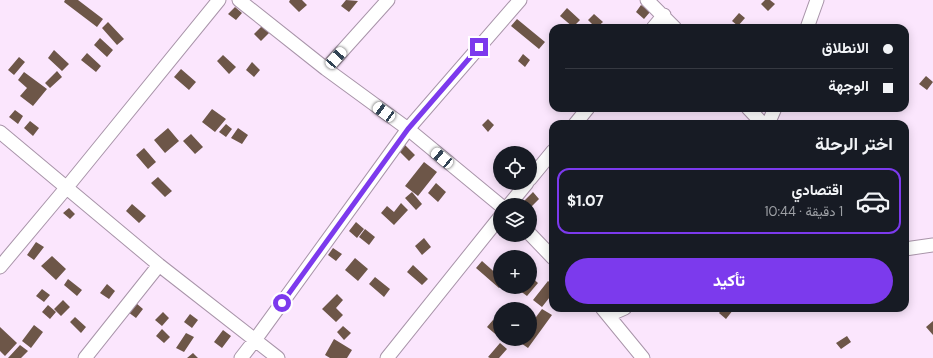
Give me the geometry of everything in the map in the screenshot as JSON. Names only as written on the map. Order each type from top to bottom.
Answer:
[{"type":"street","points":[[0,267],[219,0]]},
{"type":"street","points":[[239,0],[326,69],[408,129],[493,199]]},
{"type":"street","points":[[326,69],[388,0]]},
{"type":"street","points":[[241,358],[256,340],[408,129],[520,0]]},
{"type":"street","points":[[647,0],[672,24]]},
{"type":"street","points":[[808,24],[817,0]]},
{"type":"street","points":[[656,24],[664,15]]},
{"type":"street","points":[[578,120],[585,112]]},
{"type":"street","points":[[752,112],[759,120]]},
{"type":"street","points":[[0,132],[159,265],[278,358]]},
{"type":"street","points":[[537,171],[549,156]]},
{"type":"street","points":[[515,198],[521,190]]},
{"type":"street","points":[[387,358],[493,225]]},
{"type":"street","points":[[537,241],[549,254]]},
{"type":"street","points":[[909,248],[933,245]]},
{"type":"street","points":[[84,358],[159,265]]},
{"type":"street","points":[[605,312],[644,358]]},
{"type":"building","points":[[65,0],[78,0],[103,19],[97,27],[64,2]]},
{"type":"building","points":[[290,0],[302,0],[307,5],[299,12],[289,2]]},
{"type":"building","points":[[346,0],[358,1],[349,12],[341,6]]},
{"type":"building","points":[[765,0],[770,0],[775,4],[768,11],[761,4]]},
{"type":"building","points":[[641,5],[650,12],[644,19],[636,12]]},
{"type":"building","points":[[235,7],[242,13],[236,20],[228,14]]},
{"type":"building","points":[[567,8],[580,20],[576,24],[569,24],[560,16]]},
{"type":"building","points":[[739,13],[745,18],[740,24],[736,24],[732,21]]},
{"type":"building","points":[[594,14],[603,22],[601,24],[592,24],[588,20]]},
{"type":"building","points":[[517,19],[545,42],[539,49],[511,26]]},
{"type":"building","points":[[108,22],[124,39],[117,45],[102,28]]},
{"type":"building","points":[[262,26],[269,33],[261,41],[254,34]]},
{"type":"building","points":[[100,38],[113,50],[107,57],[94,45]]},
{"type":"building","points":[[54,50],[69,64],[62,71],[48,58]]},
{"type":"building","points":[[87,53],[101,66],[96,72],[81,60]]},
{"type":"building","points":[[523,54],[530,60],[525,67],[518,61]]},
{"type":"building","points":[[223,55],[236,67],[229,74],[217,61]]},
{"type":"building","points":[[19,57],[25,62],[14,75],[8,70]]},
{"type":"building","points":[[252,62],[260,70],[254,77],[246,70]]},
{"type":"building","points":[[181,69],[196,82],[189,90],[174,77]]},
{"type":"building","points":[[57,71],[62,77],[50,88],[45,83]]},
{"type":"building","points":[[24,72],[47,89],[33,106],[20,96],[27,88],[18,80]]},
{"type":"building","points":[[926,76],[933,82],[927,90],[919,84]]},
{"type":"building","points":[[212,109],[226,119],[215,132],[202,122]]},
{"type":"building","points":[[15,110],[23,116],[18,124],[9,117]]},
{"type":"building","points":[[488,119],[494,125],[488,132],[482,125]]},
{"type":"building","points":[[30,121],[39,128],[33,136],[24,128]]},
{"type":"building","points":[[226,124],[232,129],[226,137],[219,132]]},
{"type":"building","points":[[168,128],[179,141],[165,153],[154,140]]},
{"type":"building","points":[[238,128],[248,135],[242,144],[231,138]]},
{"type":"building","points":[[191,134],[203,147],[195,154],[183,141]]},
{"type":"building","points":[[405,145],[415,155],[409,161],[399,151]]},
{"type":"building","points":[[144,148],[156,162],[148,169],[136,155]]},
{"type":"building","points":[[424,162],[437,172],[418,196],[405,186]]},
{"type":"building","points":[[158,177],[172,191],[165,197],[151,183]]},
{"type":"building","points":[[436,183],[446,192],[438,202],[428,193]]},
{"type":"building","points":[[412,192],[422,204],[416,210],[405,198]]},
{"type":"building","points":[[533,192],[539,199],[537,201],[537,198],[527,198]]},
{"type":"building","points":[[401,203],[408,210],[394,225],[381,213],[387,206],[394,212]]},
{"type":"building","points":[[132,204],[146,216],[139,223],[126,211]]},
{"type":"building","points":[[69,208],[75,214],[70,219],[63,213]]},
{"type":"building","points":[[356,222],[364,229],[357,238],[349,231]]},
{"type":"building","points":[[365,229],[375,237],[369,245],[359,237]]},
{"type":"building","points":[[424,238],[431,247],[422,255],[415,246]]},
{"type":"building","points":[[36,242],[44,247],[34,260],[27,255]]},
{"type":"building","points":[[333,248],[342,254],[336,261],[328,255]]},
{"type":"building","points":[[52,256],[66,269],[56,280],[41,266]]},
{"type":"building","points":[[355,258],[368,269],[358,281],[345,270]]},
{"type":"building","points":[[482,261],[493,271],[493,283],[476,268]]},
{"type":"building","points":[[413,265],[428,279],[422,285],[407,272]]},
{"type":"building","points":[[375,277],[390,289],[384,297],[369,284]]},
{"type":"building","points":[[68,279],[82,290],[77,296],[64,285]]},
{"type":"building","points":[[548,281],[549,298],[542,307],[533,300]]},
{"type":"building","points":[[107,284],[115,291],[109,299],[100,293]]},
{"type":"building","points":[[42,289],[50,295],[44,302],[36,296]]},
{"type":"building","points":[[337,294],[343,300],[336,308],[343,315],[336,322],[322,309]]},
{"type":"building","points":[[63,300],[70,307],[61,316],[54,309]]},
{"type":"building","points":[[136,303],[143,309],[136,318],[128,312]]},
{"type":"building","points":[[48,305],[56,312],[50,319],[42,312]]},
{"type":"building","points":[[542,309],[552,315],[537,336],[537,316]]},
{"type":"building","points":[[163,312],[169,318],[162,326],[155,320]]},
{"type":"building","points":[[720,312],[731,312],[726,319],[719,313]]},
{"type":"building","points":[[190,314],[198,320],[192,328],[184,322]]},
{"type":"building","points":[[75,317],[86,327],[81,333],[70,322]]},
{"type":"building","points":[[493,320],[493,332],[487,327]]},
{"type":"building","points":[[933,321],[933,335],[926,327]]},
{"type":"building","points":[[34,325],[43,332],[31,348],[22,341]]},
{"type":"building","points":[[343,326],[351,333],[344,340],[337,332]]},
{"type":"building","points":[[0,327],[17,343],[5,356],[0,351]]},
{"type":"building","points":[[162,329],[170,337],[164,343],[156,336]]},
{"type":"building","points":[[223,330],[231,336],[222,348],[214,342]]},
{"type":"building","points":[[186,333],[194,337],[184,352],[176,348]]},
{"type":"building","points":[[847,336],[851,342],[841,349],[836,343]]},
{"type":"building","points":[[334,339],[352,350],[347,358],[330,358],[325,355]]},
{"type":"building","points":[[20,345],[28,351],[21,358],[8,358]]},
{"type":"building","points":[[497,346],[504,346],[507,349],[499,358],[488,357]]},
{"type":"building","points":[[193,353],[198,358],[187,358]]},
{"type":"route","points":[[282,303],[408,129],[479,47]]}]
